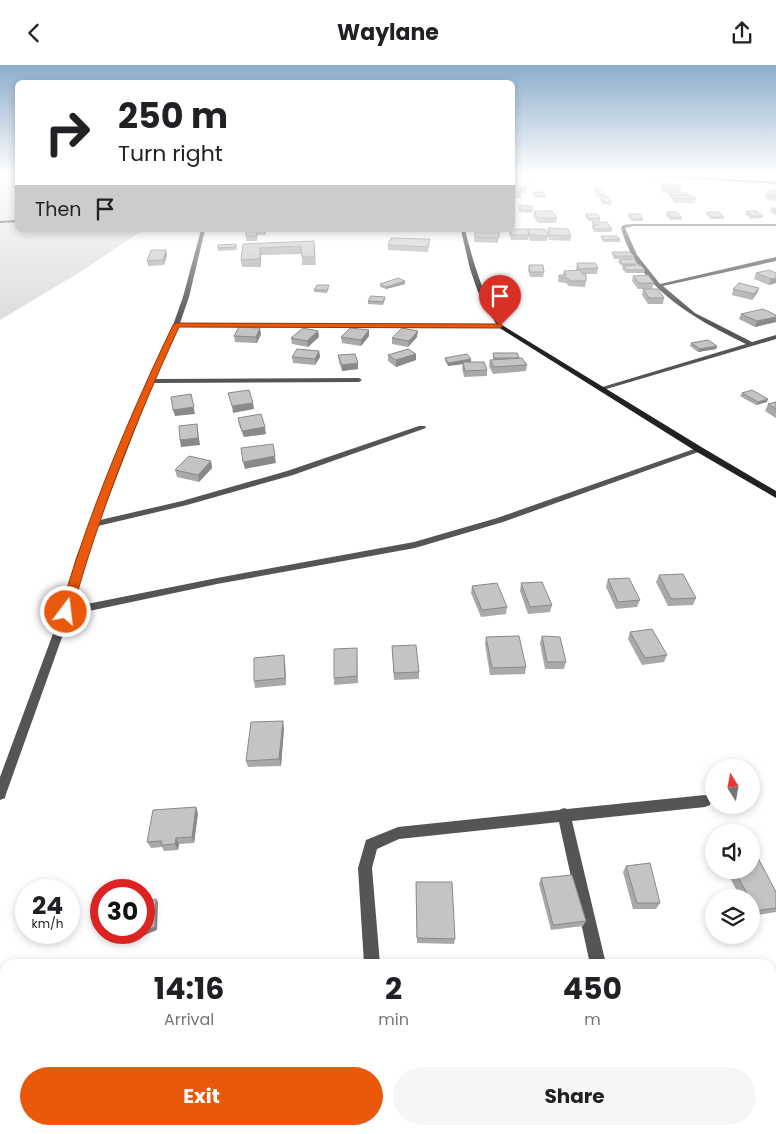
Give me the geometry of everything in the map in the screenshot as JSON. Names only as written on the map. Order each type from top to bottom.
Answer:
[{"type":"main road","points":[[463,232],[473,273],[482,299],[500,326],[776,495]]},
{"type":"street","points":[[751,344],[698,319],[682,308],[658,286],[634,255],[626,241],[623,228],[625,226],[776,225]]},
{"type":"street","points":[[0,794],[66,612],[81,558],[150,381],[176,325],[186,297],[202,232]]},
{"type":"street","points":[[658,286],[776,259]]},
{"type":"street","points":[[176,325],[500,326]]},
{"type":"street","points":[[602,389],[776,337]]},
{"type":"street","points":[[150,381],[360,380]]},
{"type":"street","points":[[94,524],[184,503],[290,473],[422,428]]},
{"type":"street","points":[[66,612],[217,581],[415,545],[500,520],[700,450]]},
{"type":"street","points":[[372,959],[365,868],[371,845],[398,833],[564,814],[705,801]]},
{"type":"street","points":[[564,814],[597,959]]},
{"type":"shaded area","points":[[0,224],[15,224],[15,232],[140,232],[80,272],[0,320]]},
{"type":"building","points":[[608,224],[612,229],[595,229],[593,226],[599,225],[594,225]]},
{"type":"building","points":[[548,228],[568,229],[571,236],[550,235]]},
{"type":"building","points":[[515,229],[527,229],[529,235],[512,235],[511,232],[515,232]]},
{"type":"building","points":[[528,229],[545,229],[548,236],[531,235]]},
{"type":"building","points":[[246,232],[257,232],[256,236],[246,236]]},
{"type":"building","points":[[475,232],[499,232],[499,238],[475,237]]},
{"type":"building","points":[[601,236],[617,236],[620,239],[604,240]]},
{"type":"building","points":[[391,238],[430,239],[428,247],[388,245]]},
{"type":"building","points":[[314,241],[315,257],[302,257],[301,246],[260,248],[260,259],[241,260],[243,244]]},
{"type":"building","points":[[236,244],[236,247],[218,248],[218,245]]},
{"type":"building","points":[[151,250],[166,250],[163,260],[147,261]]},
{"type":"building","points":[[612,252],[630,252],[634,256],[615,256]]},
{"type":"building","points":[[633,259],[637,264],[623,264],[619,260]]},
{"type":"building","points":[[577,263],[595,263],[598,268],[579,269]]},
{"type":"building","points":[[529,265],[543,265],[544,272],[530,272]]},
{"type":"building","points":[[640,265],[645,270],[627,270],[623,266]]},
{"type":"building","points":[[580,270],[582,274],[586,274],[586,281],[570,281],[566,277],[559,277],[559,275],[566,275],[564,271]]},
{"type":"building","points":[[769,270],[776,273],[776,278],[771,279],[756,273]]},
{"type":"building","points":[[648,275],[654,283],[639,283],[633,276]]},
{"type":"building","points":[[398,278],[405,281],[386,287],[380,284]]},
{"type":"building","points":[[739,283],[759,288],[754,294],[733,289]]},
{"type":"building","points":[[317,285],[329,285],[327,290],[314,290]]},
{"type":"building","points":[[643,289],[658,289],[664,298],[649,298]]},
{"type":"building","points":[[371,296],[385,297],[383,302],[368,301]]},
{"type":"building","points":[[763,309],[776,315],[776,317],[757,321],[741,314]]},
{"type":"building","points":[[239,327],[260,328],[256,337],[234,336]]},
{"type":"building","points":[[303,328],[318,331],[307,341],[291,338]]},
{"type":"building","points":[[350,328],[369,330],[361,340],[341,337]]},
{"type":"building","points":[[402,328],[418,331],[409,341],[392,338]]},
{"type":"building","points":[[708,340],[717,346],[700,349],[691,343]]},
{"type":"building","points":[[297,349],[319,351],[315,359],[292,357]]},
{"type":"building","points":[[408,349],[416,354],[396,360],[388,355]]},
{"type":"building","points":[[493,353],[517,353],[519,358],[494,358]]},
{"type":"building","points":[[355,354],[358,363],[342,365],[338,355]]},
{"type":"building","points":[[467,354],[471,359],[448,363],[445,358]]},
{"type":"building","points":[[522,358],[527,365],[494,367],[490,360]]},
{"type":"building","points":[[463,362],[484,362],[487,370],[465,371]]},
{"type":"building","points":[[249,390],[253,403],[232,406],[228,393]]},
{"type":"building","points":[[752,390],[768,399],[758,402],[742,393]]},
{"type":"building","points":[[191,394],[194,407],[173,410],[171,397]]},
{"type":"building","points":[[776,402],[776,409],[768,404]]},
{"type":"building","points":[[261,414],[265,427],[242,431],[238,418]]},
{"type":"building","points":[[197,424],[198,438],[180,440],[179,426]]},
{"type":"building","points":[[273,444],[275,456],[243,462],[241,448]]},
{"type":"building","points":[[189,456],[211,461],[198,475],[175,470]]},
{"type":"building","points":[[683,574],[696,598],[671,599],[659,575]]},
{"type":"building","points":[[629,578],[640,600],[618,602],[608,579]]},
{"type":"building","points":[[542,582],[552,605],[530,607],[521,583]]},
{"type":"building","points":[[497,583],[507,607],[482,610],[472,586]]},
{"type":"building","points":[[652,629],[667,655],[645,658],[630,632]]},
{"type":"building","points":[[519,636],[526,667],[492,668],[486,637]]},
{"type":"building","points":[[542,636],[560,637],[566,662],[547,662]]},
{"type":"building","points":[[416,645],[419,672],[394,673],[392,646]]},
{"type":"building","points":[[357,648],[357,676],[334,678],[334,649]]},
{"type":"building","points":[[284,655],[285,678],[254,681],[254,658]]},
{"type":"building","points":[[283,721],[279,759],[246,761],[251,722]]},
{"type":"building","points":[[196,807],[192,837],[176,838],[175,844],[161,845],[162,841],[147,842],[153,810]]},
{"type":"building","points":[[760,862],[776,892],[776,908],[760,910],[760,889],[745,889],[739,879],[760,879]]},
{"type":"building","points":[[650,863],[660,903],[637,903],[626,866]]},
{"type":"building","points":[[572,875],[586,921],[553,925],[541,878]]},
{"type":"building","points":[[416,882],[452,882],[455,939],[417,938]]},
{"type":"route","points":[[66,612],[81,558],[94,524],[150,381],[176,325],[500,326]]}]
